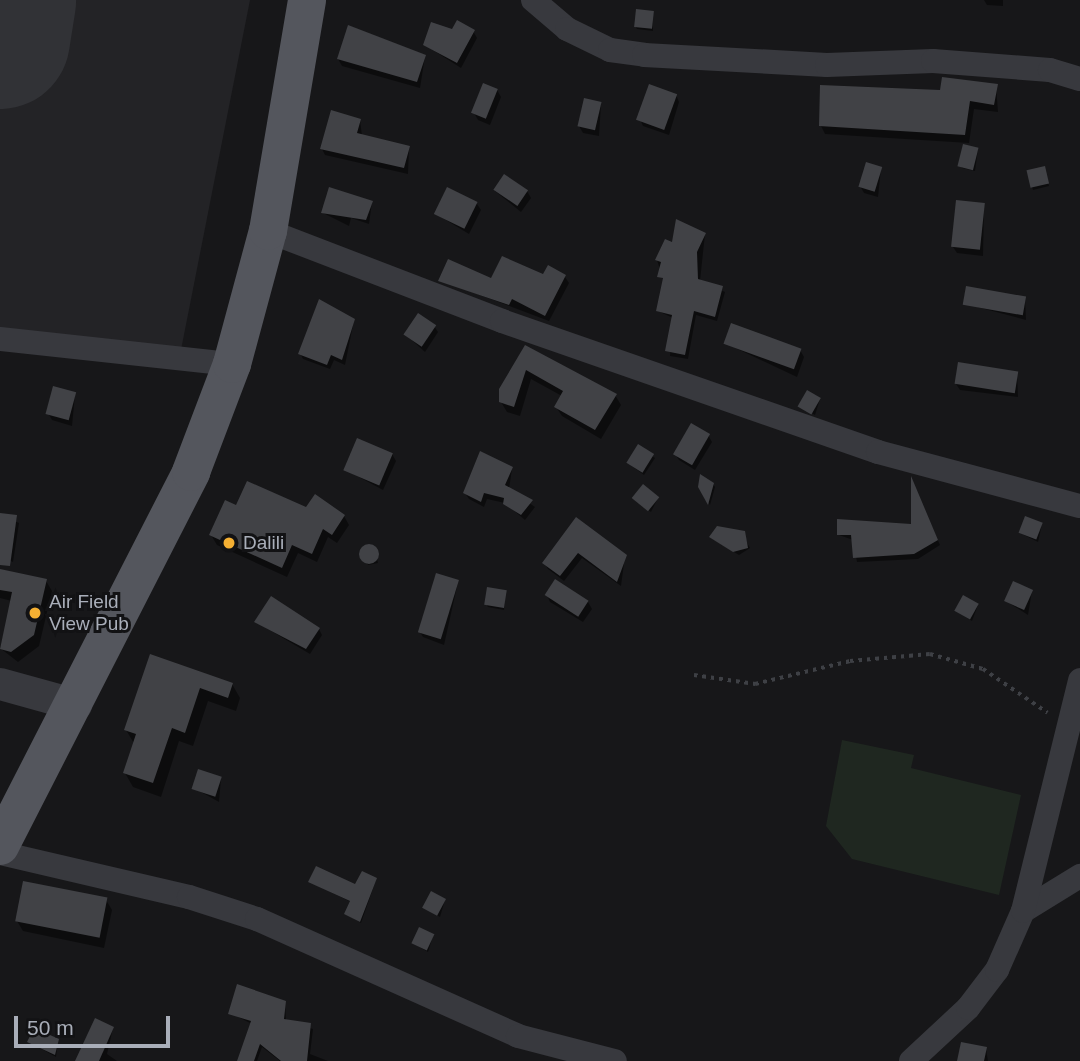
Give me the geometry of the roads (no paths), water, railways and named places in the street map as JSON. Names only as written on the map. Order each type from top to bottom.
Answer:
[{"type":"main road","points":[[0,846],[76,705],[191,472],[232,364],[268,231],[307,0]]},
{"type":"street","points":[[533,0],[588,40],[644,55],[827,65],[933,61],[1080,79]]},
{"type":"street","points":[[268,231],[502,321],[878,452],[1080,506]]},
{"type":"street","points":[[0,339],[232,364]]},
{"type":"street","points":[[911,1061],[968,1008],[997,970],[1023,911],[1041,822],[1072,730],[1080,680]]},
{"type":"street","points":[[0,684],[76,705]]},
{"type":"street","points":[[0,853],[234,912],[517,1036],[614,1061]]},
{"type":"street","points":[[1023,911],[1080,876]]},
{"type":"place","name":"Dalili","points":[[229,543]]},
{"type":"place","name":"Air Field View Pub","points":[[35,613]]}]
